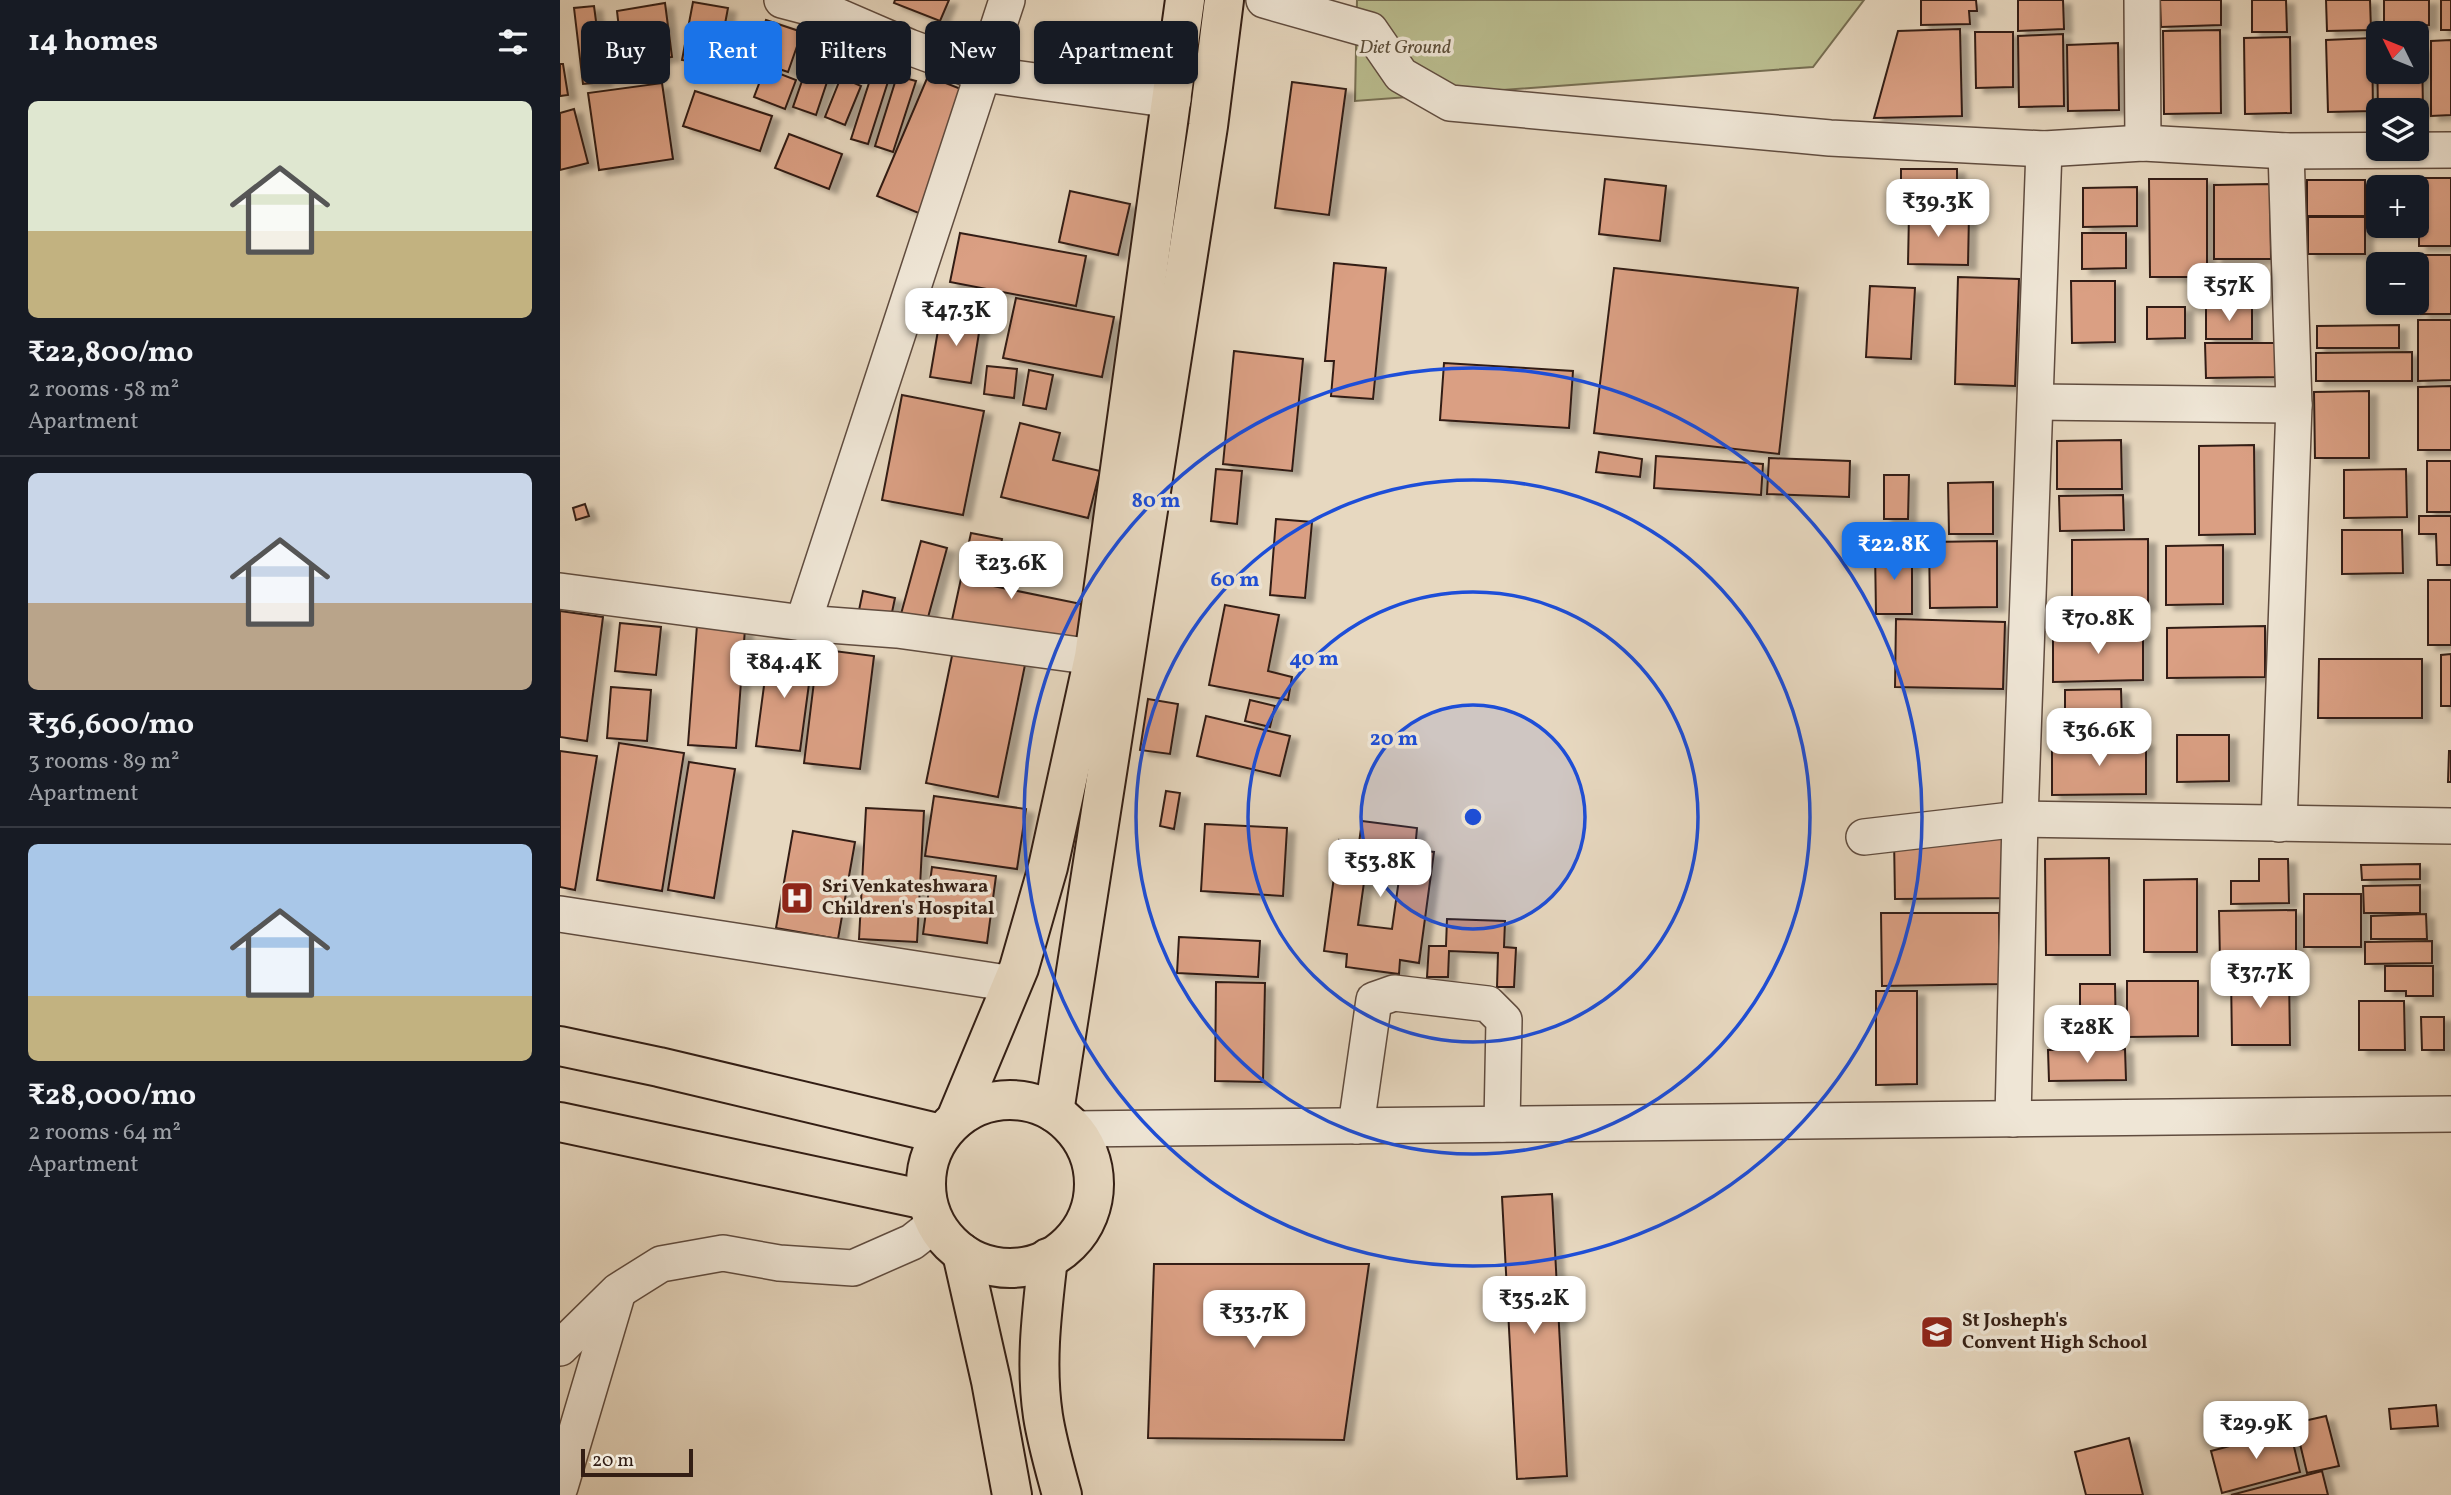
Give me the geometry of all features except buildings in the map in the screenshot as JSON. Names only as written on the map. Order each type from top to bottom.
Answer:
[{"type":"main road","points":[[560,1046],[948,1127],[978,1106],[1004,1100],[1030,1102],[1064,1120],[1087,1150],[1094,1175],[1092,1200],[1083,1224],[1068,1244],[1048,1258],[1027,1266],[1004,1268],[982,1263],[962,1254],[947,1240],[931,1212],[928,1163],[948,1127],[1013,984],[1048,867],[1094,657],[1185,0]]},
{"type":"main road","points":[[1064,1120],[1224,0]]},
{"type":"main road","points":[[560,1122],[931,1212]]},
{"type":"main road","points":[[962,1254],[987,1361],[1012,1495]]},
{"type":"main road","points":[[1048,1258],[1039,1344],[1040,1378],[1043,1416],[1062,1495]]},
{"type":"street","points":[[782,0],[828,12],[925,53]]},
{"type":"street","points":[[1000,21],[1007,0]]},
{"type":"street","points":[[1264,0],[1370,30],[1401,75],[1450,103],[1830,138],[2044,149],[2143,143],[2286,152],[2451,150]]},
{"type":"street","points":[[2142,0],[2143,143]]},
{"type":"street","points":[[1020,79],[1173,100]]},
{"type":"street","points":[[803,623],[980,84]]},
{"type":"street","points":[[2013,1119],[2020,819],[2044,149]]},
{"type":"street","points":[[2279,824],[2294,405],[2286,152]]},
{"type":"street","points":[[2036,402],[2294,405]]},
{"type":"street","points":[[560,591],[803,623],[897,630],[1094,657]]},
{"type":"street","points":[[1864,838],[2020,819],[2451,826]]},
{"type":"street","points":[[560,914],[1013,984]]},
{"type":"street","points":[[1356,1126],[1374,1000],[1394,993],[1488,1004],[1504,1020],[1502,1124]]},
{"type":"street","points":[[1064,1120],[1356,1126],[2451,1114]]},
{"type":"street","points":[[560,1348],[618,1291],[662,1264],[723,1253],[779,1263],[853,1268],[912,1242],[931,1212]]},
{"type":"street","points":[[560,1488],[618,1291]]},
{"type":"green space","name":"Diet Ground","points":[[1357,0],[1864,0],[1813,67],[1355,101]]},
{"type":"place","name":"Sri Venkateshwara Children's Hospital","points":[[797,898]]},
{"type":"place","name":"St Josheph's Convent High School","points":[[1937,1332]]}]
